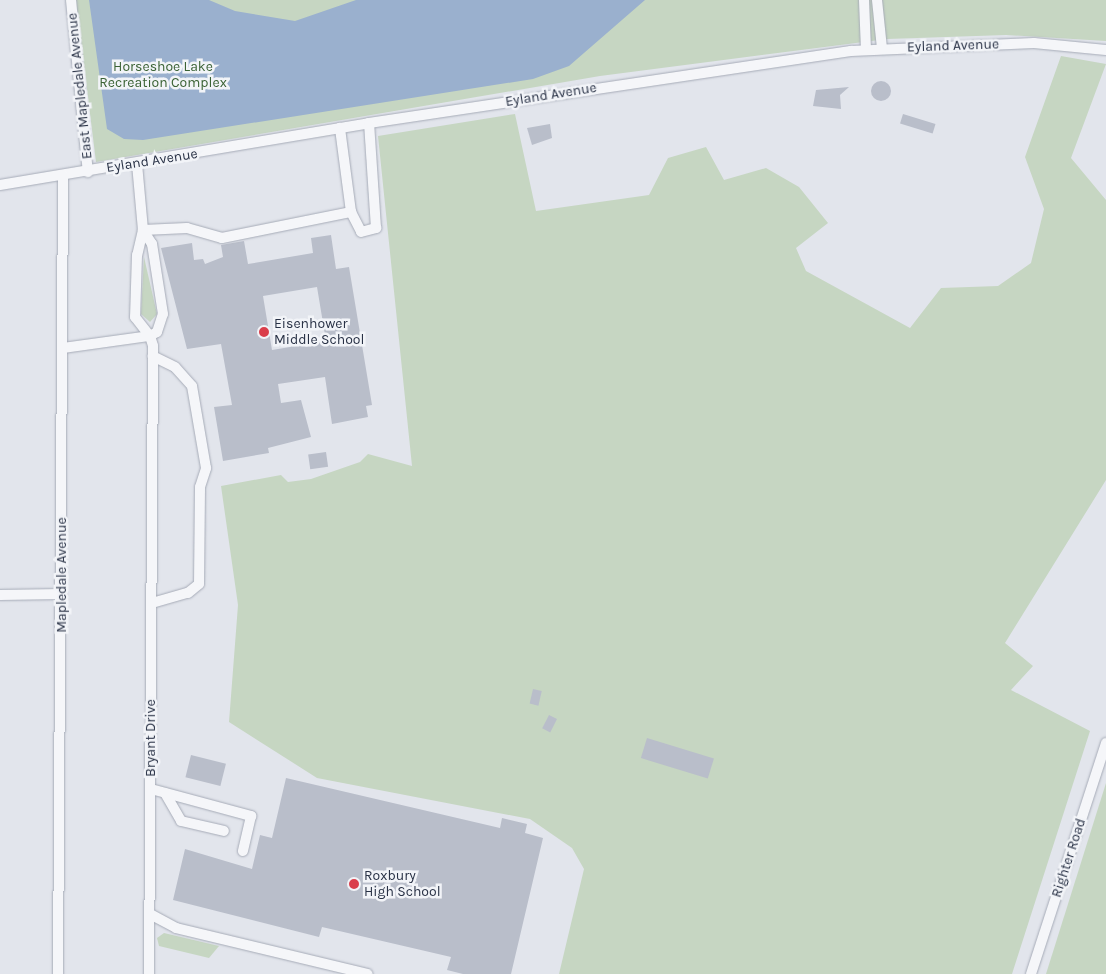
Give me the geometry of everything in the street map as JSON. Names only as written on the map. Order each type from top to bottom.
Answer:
[{"type":"street","name":"East Mapledale Avenue","points":[[71,0],[88,172]]},
{"type":"street","points":[[864,0],[866,49]]},
{"type":"street","points":[[878,0],[882,48]]},
{"type":"street","name":"Eyland Avenue","points":[[0,185],[137,164],[369,123],[866,49],[1034,43],[1106,50]]},
{"type":"street","points":[[340,128],[351,212],[360,232],[376,228],[369,123]]},
{"type":"street","points":[[137,164],[143,230],[137,255],[135,317],[150,336]]},
{"type":"street","name":"Mapledale Avenue","points":[[58,974],[63,175]]},
{"type":"street","points":[[143,230],[187,228],[222,238],[351,212]]},
{"type":"street","points":[[63,348],[150,336],[160,327],[163,314],[152,244],[143,230]]},
{"type":"street","name":"Bryant Drive","points":[[150,336],[152,356],[150,974]]},
{"type":"street","points":[[152,356],[181,372],[192,386],[206,468],[200,487],[199,584],[188,593],[152,603]]},
{"type":"street","points":[[0,595],[61,594]]},
{"type":"street","name":"Righter Road","points":[[1031,974],[1106,743]]},
{"type":"street","points":[[151,789],[251,816],[243,851]]},
{"type":"street","points":[[165,793],[181,821],[224,832]]},
{"type":"street","points":[[150,914],[176,928],[368,974]]},
{"type":"green space","name":"Horseshoe Lake Recreation Complex","points":[[76,0],[1106,0],[1106,41],[1006,35],[887,39],[600,76],[96,162]]},
{"type":"green space","points":[[1061,56],[1106,64],[1071,158],[1106,200],[1106,480],[1005,643],[1033,666],[1011,690],[1090,731],[1012,974],[559,974],[584,869],[572,848],[530,819],[317,778],[229,722],[238,605],[221,486],[281,475],[288,482],[311,479],[360,462],[368,454],[412,466],[378,136],[515,114],[536,211],[649,195],[668,158],[706,147],[724,180],[766,168],[799,187],[828,223],[796,248],[806,271],[910,328],[941,288],[998,286],[1031,263],[1044,209],[1025,157]]},
{"type":"green space","points":[[144,257],[157,314],[150,322],[141,314]]},
{"type":"green space","points":[[1106,783],[1106,974],[1046,974]]},
{"type":"green space","points":[[164,933],[219,946],[209,958],[159,946],[157,938]]},
{"type":"water","name":"Horseshoe Lake Recreation Complex","points":[[89,0],[209,0],[235,11],[295,21],[356,0],[645,0],[569,66],[533,79],[143,140],[124,139],[107,129]]},
{"type":"building","points":[[881,81],[888,84],[891,91],[888,98],[881,101],[874,98],[871,91],[874,84]]},
{"type":"building","points":[[849,87],[840,95],[841,109],[813,106],[816,90]]},
{"type":"building","points":[[903,114],[936,124],[933,134],[900,124]]},
{"type":"building","points":[[550,124],[552,138],[532,145],[527,128]]},
{"type":"building","name":"Eisenhower Middle School","points":[[331,235],[336,269],[349,267],[372,405],[366,406],[368,417],[332,424],[325,377],[278,384],[281,403],[301,400],[311,437],[268,448],[269,453],[223,461],[214,407],[232,405],[221,344],[187,349],[161,248],[192,243],[194,260],[203,259],[205,264],[223,257],[221,245],[244,241],[248,264],[313,253],[311,238]],"holes":[[[317,287],[326,341],[272,350],[263,296]]]},
{"type":"building","points":[[326,452],[328,467],[310,469],[308,455]]},
{"type":"building","points":[[533,689],[542,691],[538,706],[530,704]]},
{"type":"building","points":[[549,715],[557,719],[550,732],[542,728]]},
{"type":"building","points":[[647,738],[714,758],[708,779],[641,758]]},
{"type":"building","points":[[191,755],[226,764],[220,786],[185,777]]},
{"type":"building","name":"Roxbury High School","points":[[286,778],[500,828],[502,818],[527,824],[525,833],[543,838],[511,974],[463,974],[447,970],[451,957],[322,927],[319,937],[173,900],[185,849],[252,869],[260,835],[272,838]]},
{"type":"place","name":"Eisenhower Middle School","points":[[264,332]]},
{"type":"place","name":"Roxbury High School","points":[[354,884]]}]
